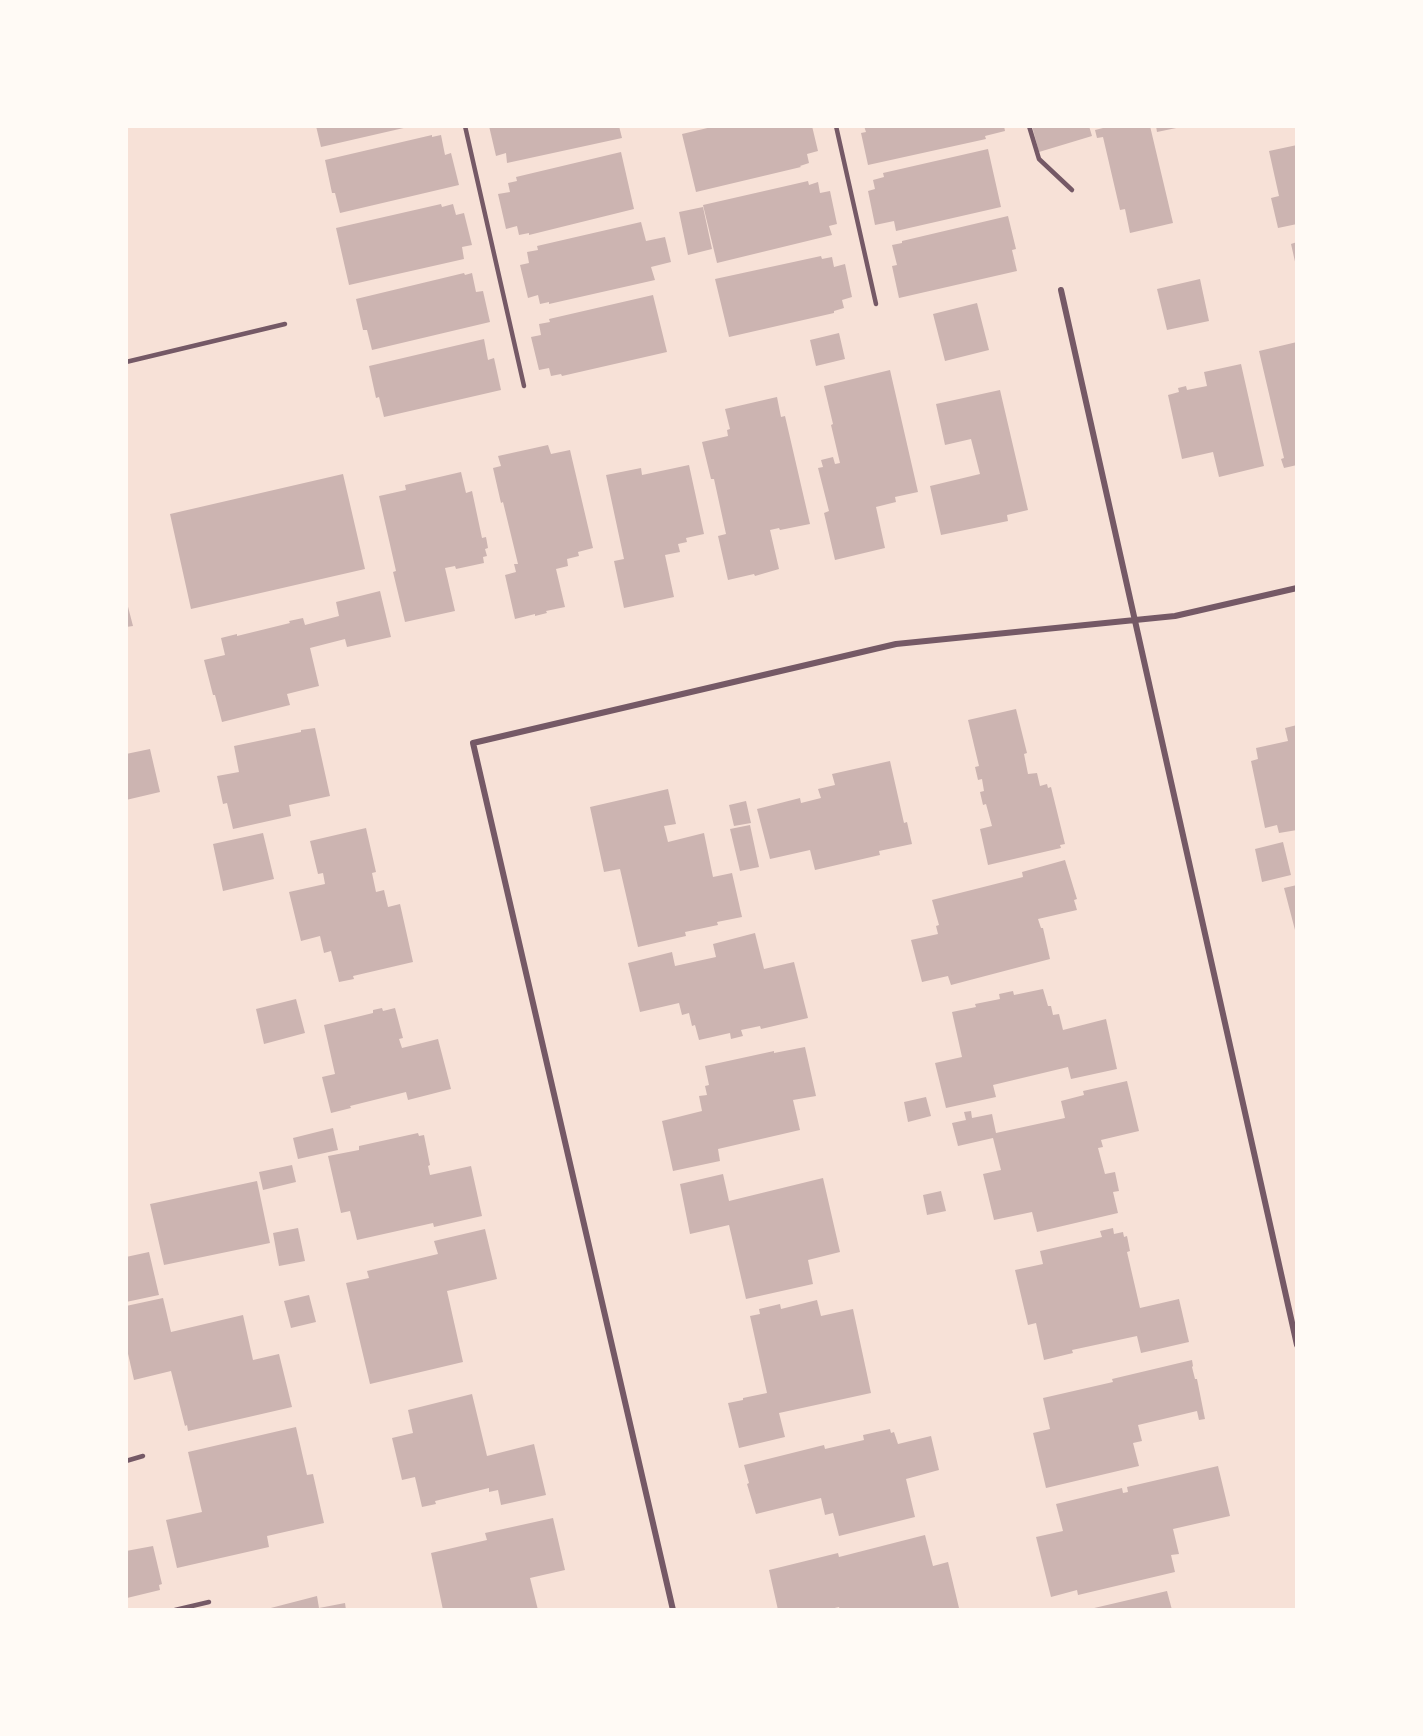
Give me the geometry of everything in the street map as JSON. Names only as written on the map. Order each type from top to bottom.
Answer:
[{"type":"street","points":[[1061,290],[1297,1345]]},
{"type":"street","points":[[673,1610],[473,743],[896,644],[1175,616],[1297,588]]},
{"type":"lane","points":[[465,126],[524,386]]},
{"type":"lane","points":[[836,126],[876,304]]},
{"type":"lane","points":[[1029,126],[1040,159],[1072,190]]},
{"type":"lane","points":[[126,362],[285,324]]},
{"type":"lane","points":[[126,1461],[143,1456]]},
{"type":"lane","points":[[176,1610],[209,1602]]},
{"type":"building","points":[[316,126],[407,126],[408,127],[321,147]]},
{"type":"building","points":[[489,126],[619,126],[622,138],[507,163],[506,153],[496,156]]},
{"type":"building","points":[[716,126],[812,126],[818,151],[807,154],[809,163],[801,167],[696,192],[682,134]]},
{"type":"building","points":[[864,126],[1004,126],[1005,131],[985,136],[986,139],[868,165],[861,133],[866,132]]},
{"type":"building","points":[[1032,126],[1089,126],[1092,136],[1039,152]]},
{"type":"building","points":[[1102,126],[1150,126],[1173,223],[1130,233],[1125,209],[1120,210],[1103,137],[1097,138],[1095,130],[1103,128]]},
{"type":"building","points":[[1156,126],[1181,126],[1181,127],[1157,132]]},
{"type":"building","points":[[432,135],[432,137],[441,135],[445,155],[451,153],[459,185],[340,213],[335,193],[332,193],[325,160]]},
{"type":"building","points":[[1297,145],[1297,224],[1278,228],[1271,198],[1279,196],[1269,151]]},
{"type":"building","points":[[988,149],[1001,207],[896,231],[894,221],[875,225],[868,191],[875,189],[873,180],[884,177],[883,173]]},
{"type":"building","points":[[621,152],[634,209],[529,235],[529,233],[519,235],[517,226],[506,229],[498,194],[510,192],[508,183],[517,181],[516,177]]},
{"type":"building","points":[[808,181],[809,185],[818,182],[820,193],[830,191],[837,224],[829,226],[832,235],[717,263],[703,205]]},
{"type":"building","points":[[441,204],[442,207],[453,204],[456,215],[464,213],[472,245],[462,247],[464,259],[349,285],[336,228]]},
{"type":"building","points":[[703,207],[712,249],[688,255],[679,212]]},
{"type":"building","points":[[1008,216],[1016,249],[1012,250],[1017,271],[899,298],[892,266],[897,265],[892,245]]},
{"type":"building","points":[[641,222],[646,241],[665,237],[671,262],[651,267],[655,280],[549,304],[549,302],[540,304],[538,295],[528,298],[520,265],[529,263],[527,252],[538,250],[537,246]]},
{"type":"building","points":[[1297,242],[1297,266],[1296,266],[1291,244]]},
{"type":"building","points":[[821,256],[822,259],[832,257],[834,267],[845,264],[852,297],[842,300],[844,308],[834,313],[729,337],[715,279]]},
{"type":"building","points":[[464,273],[465,275],[472,273],[476,292],[483,291],[490,322],[372,350],[367,330],[363,330],[356,299]]},
{"type":"building","points":[[1200,279],[1209,321],[1167,330],[1157,289]]},
{"type":"building","points":[[653,295],[667,352],[562,376],[561,374],[551,376],[549,368],[539,370],[531,337],[541,335],[539,324],[550,322],[549,319]]},
{"type":"building","points":[[977,303],[989,350],[945,361],[933,314]]},
{"type":"building","points":[[839,333],[845,359],[816,366],[810,340]]},
{"type":"building","points":[[484,339],[488,360],[494,358],[501,390],[384,417],[379,397],[376,398],[369,366]]},
{"type":"building","points":[[1297,342],[1297,465],[1284,468],[1281,459],[1284,458],[1259,351]]},
{"type":"building","points":[[1241,364],[1264,466],[1219,477],[1213,452],[1182,459],[1168,395],[1179,392],[1178,388],[1186,386],[1187,390],[1207,386],[1204,372]]},
{"type":"building","points":[[890,370],[918,492],[895,497],[896,502],[876,507],[885,548],[835,560],[824,513],[829,511],[818,468],[823,467],[821,460],[833,457],[835,464],[840,463],[824,386]]},
{"type":"building","points":[[1000,390],[1028,510],[1007,515],[1008,521],[941,535],[930,486],[980,474],[971,439],[945,445],[936,404]]},
{"type":"building","points":[[777,397],[781,417],[785,416],[810,524],[770,530],[779,569],[728,580],[718,536],[726,534],[714,479],[711,479],[702,442],[728,436],[727,430],[730,429],[725,409]]},
{"type":"building","points":[[548,445],[551,454],[570,450],[593,548],[578,552],[579,556],[567,559],[568,566],[556,569],[565,607],[515,619],[505,575],[516,572],[514,564],[518,564],[493,468],[501,466],[498,456]]},
{"type":"building","points":[[689,465],[704,534],[686,538],[687,542],[678,544],[680,552],[665,555],[674,597],[624,608],[614,561],[624,559],[606,475],[641,468],[642,475]]},
{"type":"building","points":[[461,472],[466,493],[472,491],[482,538],[486,537],[487,556],[483,557],[484,563],[456,569],[455,566],[445,568],[455,611],[405,622],[379,496],[406,490],[405,485]]},
{"type":"building","points":[[343,474],[365,569],[191,609],[170,514]]},
{"type":"building","points":[[380,591],[391,637],[347,647],[345,639],[310,648],[319,686],[287,694],[290,705],[222,722],[204,660],[225,655],[221,638],[237,634],[237,636],[303,618],[305,625],[339,616],[336,602]]},
{"type":"building","points":[[126,599],[133,626],[126,627]]},
{"type":"building","points":[[1016,709],[1027,753],[1024,754],[1028,774],[1037,773],[1040,786],[1047,784],[1048,788],[1051,787],[1065,844],[1060,845],[1061,848],[988,865],[980,829],[992,826],[980,792],[984,791],[982,779],[978,780],[975,767],[979,766],[968,720]]},
{"type":"building","points":[[1297,725],[1297,830],[1279,833],[1277,825],[1265,828],[1251,761],[1258,759],[1256,748],[1288,741],[1285,728]]},
{"type":"building","points":[[315,728],[330,796],[289,805],[291,816],[233,829],[227,803],[223,804],[217,776],[239,772],[234,746]]},
{"type":"building","points":[[150,749],[160,792],[126,800],[126,754]]},
{"type":"building","points":[[890,761],[904,823],[907,822],[912,844],[879,851],[880,855],[815,870],[810,850],[770,859],[757,809],[800,798],[801,803],[821,798],[818,789],[835,785],[832,774]]},
{"type":"building","points":[[668,789],[676,824],[664,826],[668,842],[704,833],[713,877],[732,873],[742,917],[685,932],[686,936],[638,947],[620,869],[604,872],[590,807]]},
{"type":"building","points":[[746,801],[751,823],[734,826],[729,805]]},
{"type":"building","points":[[750,825],[759,867],[740,871],[730,829]]},
{"type":"building","points":[[366,828],[376,872],[372,873],[376,892],[384,890],[388,907],[400,904],[413,962],[353,976],[354,979],[339,982],[331,951],[324,953],[320,936],[301,941],[289,892],[325,884],[323,873],[318,874],[310,841]]},
{"type":"building","points":[[263,833],[274,879],[223,891],[213,844]]},
{"type":"building","points":[[1283,842],[1291,875],[1262,882],[1255,849]]},
{"type":"building","points":[[1065,860],[1077,899],[1074,900],[1077,910],[1038,919],[1043,928],[1050,959],[951,985],[948,976],[922,982],[911,940],[938,934],[936,926],[939,925],[932,900],[1023,877],[1022,872]]},
{"type":"building","points":[[1297,885],[1297,929],[1295,930],[1284,888]]},
{"type":"building","points":[[755,933],[764,969],[794,962],[808,1018],[761,1029],[760,1026],[741,1030],[743,1036],[731,1039],[730,1033],[699,1040],[689,1013],[682,1015],[679,1003],[640,1012],[628,963],[672,952],[675,966],[716,957],[713,944]]},
{"type":"building","points":[[1043,989],[1053,1015],[1059,1014],[1063,1030],[1106,1019],[1117,1069],[1071,1079],[1068,1067],[993,1085],[996,1097],[946,1108],[935,1063],[962,1057],[952,1012],[1000,999],[999,994],[1013,991],[1014,995]]},
{"type":"building","points":[[296,999],[305,1033],[264,1044],[256,1009]]},
{"type":"building","points":[[382,1008],[383,1011],[395,1008],[403,1038],[399,1039],[402,1048],[438,1039],[451,1089],[408,1100],[406,1092],[331,1113],[322,1077],[335,1074],[324,1025],[373,1013],[373,1010]]},
{"type":"building","points":[[805,1047],[816,1096],[793,1100],[800,1130],[718,1149],[720,1161],[673,1171],[662,1121],[702,1111],[699,1096],[707,1095],[705,1086],[709,1085],[705,1066],[774,1051],[774,1053]]},
{"type":"building","points":[[1127,1081],[1139,1131],[1101,1140],[1103,1147],[1098,1148],[1105,1174],[1115,1172],[1119,1191],[1113,1192],[1118,1213],[1037,1232],[1032,1212],[994,1220],[983,1174],[1001,1170],[993,1138],[958,1146],[952,1123],[966,1120],[964,1112],[971,1111],[972,1118],[992,1114],[996,1133],[1065,1118],[1061,1101],[1084,1095],[1083,1091]]},
{"type":"building","points":[[926,1097],[931,1116],[908,1122],[904,1102]]},
{"type":"building","points":[[333,1128],[338,1150],[298,1159],[293,1138]]},
{"type":"building","points":[[418,1133],[419,1136],[424,1135],[430,1175],[471,1166],[482,1216],[434,1227],[433,1223],[357,1240],[350,1211],[341,1213],[328,1156],[359,1150],[359,1146]]},
{"type":"building","points":[[292,1165],[296,1182],[263,1190],[259,1172]]},
{"type":"building","points":[[723,1174],[729,1201],[823,1178],[840,1252],[808,1260],[813,1284],[746,1299],[729,1225],[690,1234],[680,1184]]},
{"type":"building","points":[[257,1181],[270,1243],[164,1265],[150,1204]]},
{"type":"building","points":[[941,1191],[946,1211],[927,1215],[923,1195]]},
{"type":"building","points":[[298,1228],[305,1261],[279,1266],[273,1233]]},
{"type":"building","points":[[1113,1228],[1114,1234],[1123,1232],[1124,1237],[1127,1236],[1130,1251],[1127,1252],[1140,1308],[1179,1299],[1189,1342],[1141,1353],[1137,1336],[1072,1350],[1073,1353],[1044,1360],[1036,1323],[1028,1325],[1015,1270],[1043,1264],[1040,1251],[1102,1237],[1100,1231]]},
{"type":"building","points":[[485,1229],[497,1279],[447,1291],[463,1362],[370,1384],[346,1283],[369,1278],[367,1271],[438,1254],[434,1241]]},
{"type":"building","points":[[149,1252],[159,1295],[126,1302],[126,1257]]},
{"type":"building","points":[[309,1295],[316,1322],[291,1328],[284,1301]]},
{"type":"building","points":[[163,1298],[171,1332],[243,1315],[253,1360],[279,1354],[292,1407],[188,1431],[171,1371],[134,1380],[126,1345],[126,1306]]},
{"type":"building","points":[[817,1300],[821,1316],[853,1309],[871,1393],[779,1413],[785,1437],[739,1448],[728,1403],[767,1393],[750,1316],[760,1314],[759,1309],[780,1304],[781,1309]]},
{"type":"building","points":[[1192,1360],[1205,1419],[1199,1420],[1197,1411],[1138,1425],[1142,1441],[1133,1443],[1139,1466],[1046,1488],[1033,1433],[1050,1429],[1043,1398]]},
{"type":"building","points":[[472,1394],[487,1456],[534,1444],[546,1495],[501,1505],[498,1490],[489,1492],[489,1488],[435,1501],[436,1504],[422,1507],[415,1477],[402,1480],[392,1438],[413,1433],[408,1410]]},
{"type":"building","points":[[296,1427],[307,1475],[313,1474],[324,1523],[267,1536],[269,1547],[177,1568],[166,1520],[202,1512],[188,1452]]},
{"type":"building","points":[[890,1429],[891,1433],[894,1432],[898,1444],[931,1436],[939,1470],[906,1479],[915,1517],[839,1536],[833,1513],[825,1515],[821,1498],[756,1514],[744,1465],[824,1445],[825,1449],[864,1440],[863,1435]]},
{"type":"building","points":[[1218,1466],[1230,1516],[1173,1529],[1179,1554],[1171,1555],[1175,1572],[1078,1595],[1077,1590],[1051,1597],[1036,1537],[1063,1531],[1056,1504],[1122,1488],[1123,1493],[1128,1492],[1127,1487]]},
{"type":"building","points":[[553,1518],[565,1570],[530,1578],[538,1610],[443,1610],[431,1553],[487,1540],[485,1533]]},
{"type":"building","points":[[925,1535],[933,1566],[948,1562],[959,1608],[949,1610],[840,1610],[839,1607],[826,1610],[778,1610],[769,1570],[838,1553],[839,1557]]},
{"type":"building","points":[[153,1546],[162,1584],[159,1585],[160,1590],[127,1598],[126,1551]]},
{"type":"building","points":[[1167,1591],[1172,1610],[1090,1610],[1090,1609]]},
{"type":"building","points":[[317,1596],[319,1608],[345,1603],[346,1610],[263,1610]]}]
